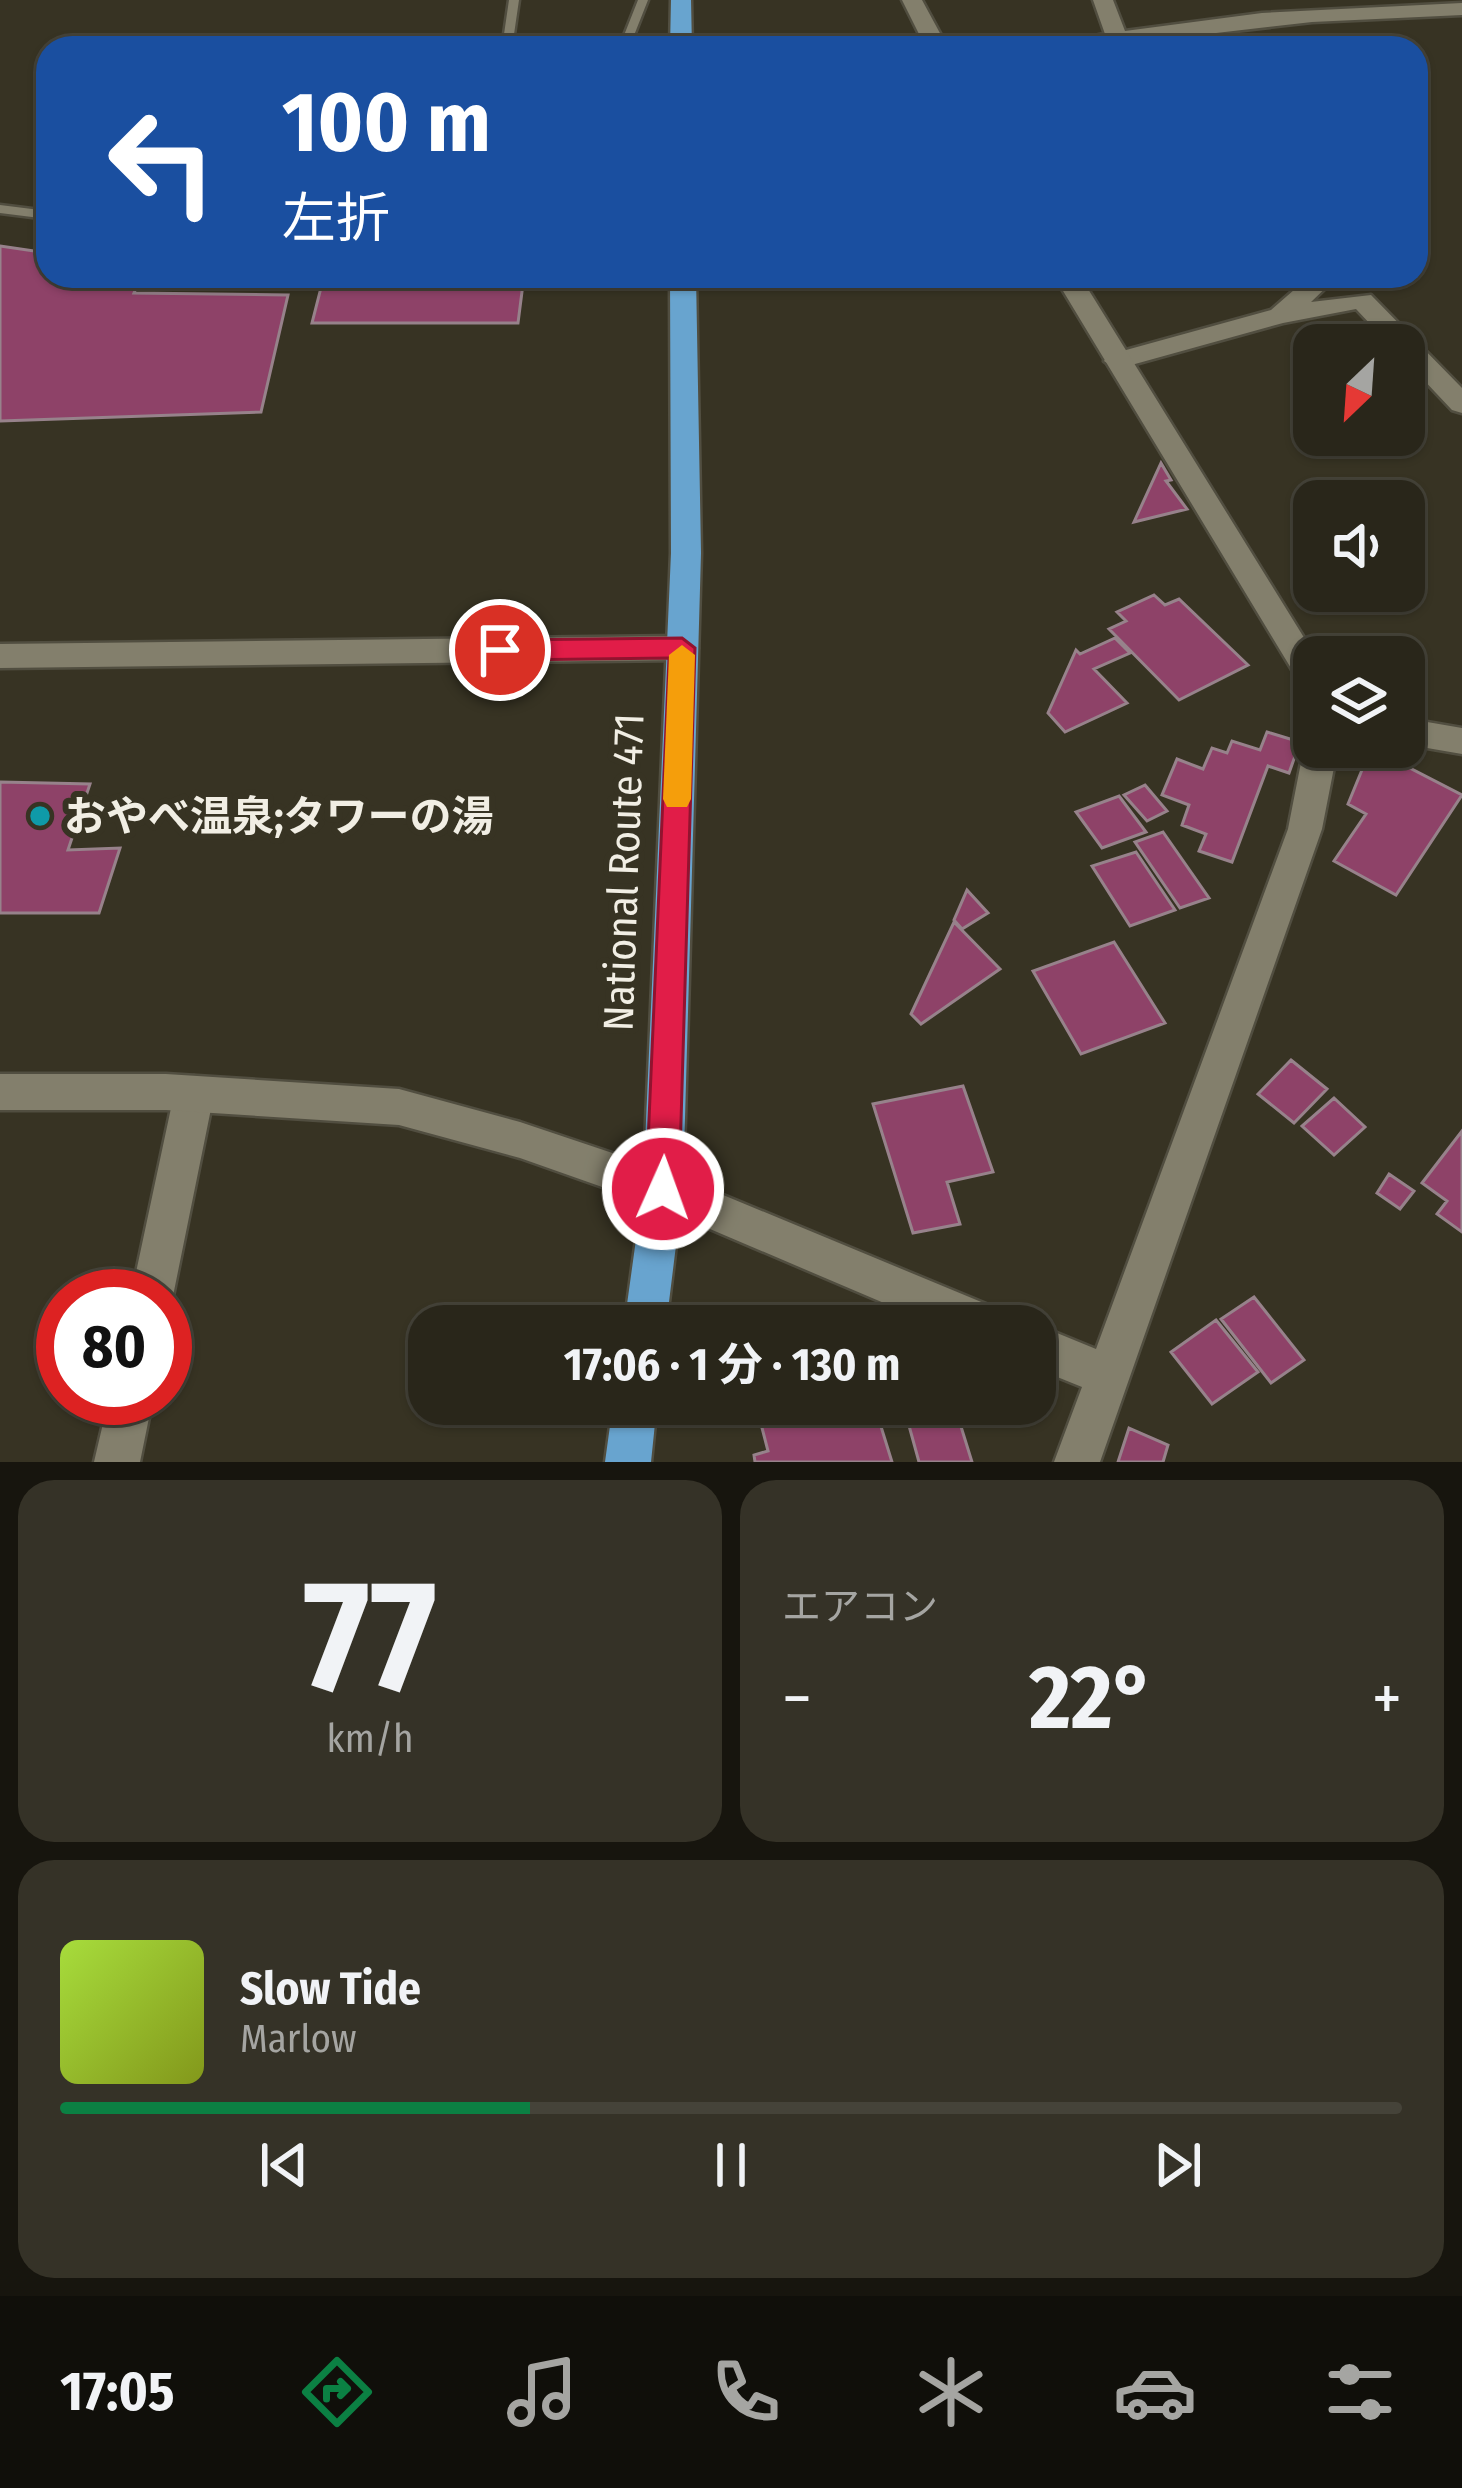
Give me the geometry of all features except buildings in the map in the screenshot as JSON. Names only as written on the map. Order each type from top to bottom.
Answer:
[{"type":"highway","points":[[681,0],[681,36]]},
{"type":"highway","name":"National Route 471","points":[[648,1305],[663,1189],[686,554],[683,288]]},
{"type":"highway","points":[[628,1462],[632,1425]]},
{"type":"street","points":[[912,0],[931,36]]},
{"type":"street","points":[[1103,0],[1116,36]]},
{"type":"street","points":[[1155,36],[1244,19],[1462,9]]},
{"type":"street","points":[[1074,288],[1293,646]]},
{"type":"street","points":[[1280,316],[1312,288]]},
{"type":"street","points":[[1117,361],[1280,316],[1362,300],[1462,404]]},
{"type":"street","points":[[0,656],[682,648]]},
{"type":"street","points":[[1425,735],[1462,741]]},
{"type":"street","points":[[1078,1462],[1305,829],[1317,768]]},
{"type":"street","points":[[0,1092],[194,1094],[399,1107],[520,1140],[663,1189],[938,1305]]},
{"type":"street","points":[[158,1269],[194,1094]]},
{"type":"street","points":[[1056,1355],[1106,1375]]},
{"type":"street","points":[[117,1462],[125,1425]]},
{"type":"lane","points":[[509,36],[514,0]]},
{"type":"lane","points":[[629,36],[643,0]]},
{"type":"lane","points":[[0,209],[36,214]]},
{"type":"slow traffic","points":[[677,799],[682,655]]},
{"type":"place","name":"おやべ温泉;タワーの湯","points":[[40,816]]},
{"type":"route","points":[[500,650],[682,648],[663,1189]]}]
